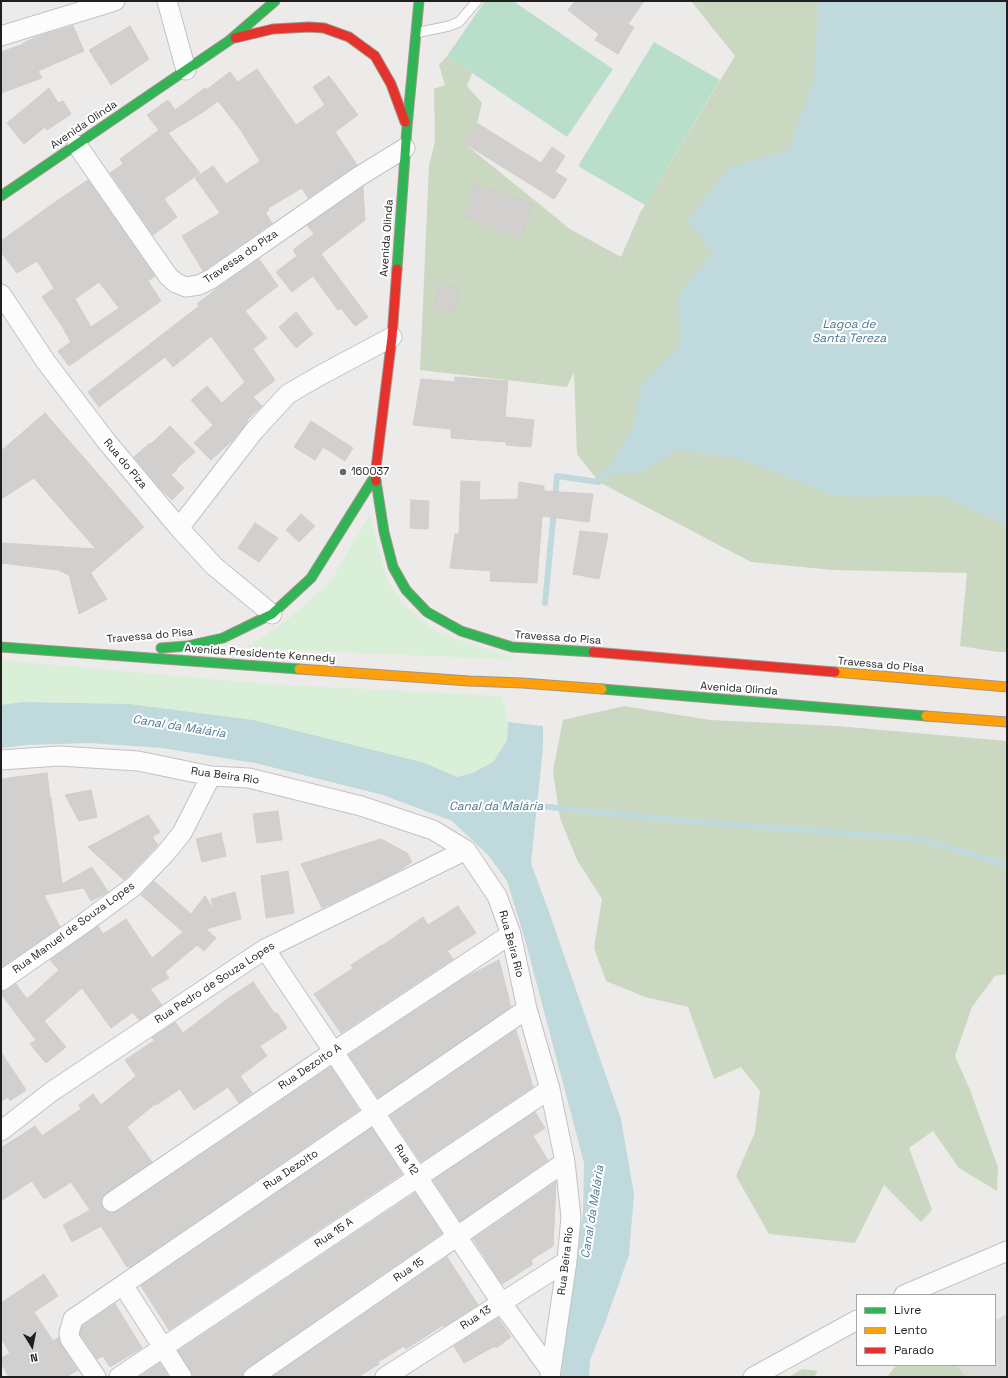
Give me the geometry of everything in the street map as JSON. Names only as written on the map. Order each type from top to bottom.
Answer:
[{"type":"main road","name":"Avenida Olinda","points":[[1,196],[230,40],[275,1]]},
{"type":"main road","name":"Avenida Olinda","points":[[375,476],[392,337],[405,148],[419,1]]},
{"type":"main road","points":[[230,40],[272,29],[302,27],[324,28],[349,37],[375,56],[391,84],[407,127]]},
{"type":"main road","name":"Travessa do Pisa","points":[[96,653],[187,646],[223,638],[272,614],[284,605],[311,578],[375,476]]},
{"type":"main road","name":"Travessa do Pisa","points":[[375,476],[384,532],[393,567],[406,590],[427,612],[461,631],[512,647],[554,651],[603,653],[1007,687]]},
{"type":"main road","name":"Avenida Presidente Kennedy","points":[[1,647],[469,681]]},
{"type":"main road","name":"Avenida Olinda","points":[[469,681],[522,683],[1007,722]]},
{"type":"street","points":[[1,36],[115,1]]},
{"type":"street","points":[[167,1],[186,70]]},
{"type":"street","name":"Travessa do Piza","points":[[77,145],[168,276],[176,283],[186,287],[199,285],[211,279],[358,177],[405,148]]},
{"type":"street","name":"Rua do Piza","points":[[1,294],[56,375],[107,442],[179,528],[214,566],[272,614]]},
{"type":"street","points":[[179,528],[254,431],[288,394],[392,337]]},
{"type":"street","name":"Rua Beira Rio","points":[[1,760],[59,756],[138,761],[212,776],[249,778],[362,806],[433,830],[466,850],[497,896],[510,934],[526,1009],[550,1089],[565,1162],[571,1217],[567,1261],[550,1373]]},
{"type":"street","name":"Rua Manuel de Souza Lopes","points":[[1,981],[133,887],[165,854],[182,832],[212,776]]},
{"type":"street","name":"Rua Pedro de Souza Lopes","points":[[1,1131],[51,1092],[265,949],[466,850]]},
{"type":"street","name":"Rua Dezoito A","points":[[112,1202],[510,934]]},
{"type":"street","name":"Rua 12","points":[[265,949],[550,1373]]},
{"type":"street","name":"Rua Dezoito","points":[[96,1377],[70,1339],[69,1333],[73,1319],[526,1009]]},
{"type":"street","name":"Rua 15 A","points":[[119,1377],[550,1089]]},
{"type":"street","name":"Rua 15","points":[[253,1377],[565,1162]]},
{"type":"street","points":[[906,1294],[1007,1251]]},
{"type":"street","name":"Rua 13","points":[[385,1377],[567,1261]]},
{"type":"street","points":[[123,1285],[182,1377]]},
{"type":"street","points":[[753,1377],[856,1321]]},
{"type":"lane","points":[[416,33],[449,26],[459,22],[478,1]]},
{"type":"shaded area","points":[[1007,1314],[1007,1377],[886,1377],[907,1366],[996,1366],[996,1320]]},
{"type":"green space","points":[[485,1],[513,1],[613,69],[567,137],[447,56]]},
{"type":"green space","points":[[691,1],[1007,1],[1007,652],[960,646],[967,573],[833,570],[751,562],[599,482],[577,454],[574,372],[567,387],[420,370],[429,166],[435,141],[434,89],[445,85],[439,65],[447,56],[472,73],[467,86],[482,103],[477,123],[464,143],[570,229],[621,257],[640,213],[735,56]]},
{"type":"green space","points":[[654,42],[720,80],[645,205],[578,166]]},
{"type":"green space","points":[[370,514],[387,580],[403,604],[440,634],[520,660],[246,648],[285,622],[330,582]]},
{"type":"green space","points":[[1,660],[266,684],[502,696],[508,722],[507,740],[494,761],[473,773],[457,777],[425,763],[129,704],[23,702],[1,705]]},
{"type":"green space","points":[[624,706],[710,720],[837,726],[1007,741],[1007,974],[995,976],[972,1007],[955,1056],[970,1090],[998,1167],[997,1191],[959,1168],[933,1131],[909,1148],[932,1210],[921,1222],[884,1185],[855,1243],[769,1234],[736,1176],[755,1132],[760,1091],[741,1067],[714,1079],[688,1007],[645,997],[606,981],[594,948],[602,899],[577,860],[560,818],[553,771],[563,720]]},
{"type":"green space","points":[[956,1366],[966,1377],[887,1377],[895,1367]]},
{"type":"green space","points":[[802,1369],[818,1371],[814,1377],[789,1377]]},
{"type":"water","name":"Lagoa de Santa Tereza","points":[[818,1],[1007,1],[1007,525],[939,495],[863,497],[832,495],[746,461],[679,449],[639,474],[606,473],[633,426],[642,384],[680,344],[678,294],[713,252],[687,221],[729,167],[788,150],[814,79]]},
{"type":"water","name":"Canal da Malária","points":[[23,702],[129,704],[253,720],[425,763],[457,777],[473,773],[494,761],[507,740],[508,722],[543,726],[543,748],[531,863],[621,1119],[634,1194],[629,1255],[590,1360],[589,1377],[557,1377],[583,1214],[584,1163],[526,943],[507,881],[488,855],[452,821],[383,795],[255,763],[162,748],[89,743],[26,745],[1,748],[1,705]]},
{"type":"building","points":[[575,1],[644,1],[628,24],[634,27],[618,54],[595,40],[599,34],[568,10]]},
{"type":"building","points":[[73,26],[84,51],[38,71],[42,78],[1,93],[1,52],[24,44],[23,43],[36,37]]},
{"type":"building","points":[[130,26],[149,59],[111,85],[89,50]]},
{"type":"building","points":[[257,69],[296,125],[325,105],[313,87],[329,76],[358,115],[335,132],[357,165],[308,198],[302,188],[268,208],[269,210],[265,212],[272,223],[203,271],[182,236],[220,213],[195,178],[213,166],[226,184],[260,161],[240,129],[218,101],[168,133],[200,173],[164,199],[177,217],[153,235],[110,173],[123,164],[120,159],[159,130],[147,115],[168,100],[175,110],[230,72],[238,82]]},
{"type":"building","points":[[49,88],[58,103],[63,101],[71,114],[47,130],[45,127],[24,144],[7,123]]},
{"type":"building","points":[[477,123],[541,163],[552,147],[565,156],[555,172],[567,179],[554,199],[464,143]]},
{"type":"building","points":[[88,180],[155,276],[148,281],[161,301],[69,366],[58,351],[71,342],[42,297],[54,288],[37,261],[17,273],[1,252],[1,241]],"holes":[[[99,282],[119,308],[91,327],[75,299]]]},
{"type":"building","points":[[476,184],[533,204],[521,238],[464,217]]},
{"type":"building","points":[[363,187],[365,220],[321,254],[368,317],[355,326],[341,308],[338,310],[313,276],[292,292],[276,272],[297,256],[293,250],[314,234],[307,225]]},
{"type":"building","points":[[259,259],[278,286],[245,311],[267,338],[253,349],[275,380],[253,397],[262,406],[247,420],[248,422],[232,441],[211,460],[194,443],[213,425],[191,400],[207,386],[222,403],[245,382],[211,336],[173,367],[165,357],[99,407],[88,392],[199,306],[197,304],[215,290]]},
{"type":"building","points":[[440,284],[459,288],[454,312],[434,308]]},
{"type":"building","points":[[296,312],[313,334],[296,348],[279,327]]},
{"type":"building","points":[[455,377],[508,381],[505,417],[534,420],[531,447],[506,445],[506,442],[451,438],[451,429],[413,425],[421,379],[455,382]]},
{"type":"building","points":[[45,413],[144,527],[92,572],[90,572],[107,599],[79,614],[69,575],[58,570],[1,563],[1,543],[96,549],[34,478],[1,499],[1,451]]},
{"type":"building","points":[[311,421],[353,448],[345,461],[323,447],[315,460],[294,447]]},
{"type":"building","points":[[170,426],[195,452],[171,475],[184,488],[172,500],[134,457],[150,443],[151,444]]},
{"type":"building","points":[[461,481],[480,482],[479,500],[518,499],[519,482],[544,486],[544,491],[593,494],[589,522],[542,516],[537,583],[490,581],[491,571],[450,568],[455,534],[459,534]]},
{"type":"building","points":[[411,500],[429,501],[428,529],[410,528]]},
{"type":"building","points":[[301,514],[315,526],[299,542],[286,530]]},
{"type":"building","points":[[255,523],[278,538],[259,562],[238,548]]},
{"type":"building","points":[[580,531],[608,534],[599,579],[573,574]]},
{"type":"building","points":[[47,773],[62,884],[92,867],[108,892],[91,901],[84,888],[44,895],[60,927],[1,968],[1,779]]},
{"type":"building","points":[[91,790],[97,817],[79,821],[65,795]]},
{"type":"building","points":[[278,811],[282,840],[257,843],[253,814]]},
{"type":"building","points":[[148,815],[160,832],[152,837],[158,845],[124,880],[88,847]]},
{"type":"building","points":[[221,833],[226,856],[202,862],[196,839]]},
{"type":"building","points":[[381,839],[407,853],[412,862],[395,873],[322,908],[301,864]]},
{"type":"building","points":[[288,871],[294,913],[266,918],[261,876]]},
{"type":"building","points":[[154,881],[191,914],[205,896],[214,910],[211,899],[235,892],[241,919],[206,929],[216,938],[204,951],[197,945],[165,972],[169,978],[150,989],[162,1005],[139,1020],[133,1012],[111,1028],[82,988],[44,1021],[66,1047],[46,1063],[30,1044],[36,1040],[1,992],[16,984],[27,999],[59,970],[50,960],[98,926],[103,934],[126,919],[152,958],[183,932],[141,895]]},
{"type":"building","points":[[458,906],[476,933],[447,951],[453,959],[341,1033],[314,994],[353,968],[351,965],[382,946],[423,917],[428,925]]},
{"type":"building","points":[[499,960],[511,1007],[378,1098],[349,1055],[464,978]]},
{"type":"building","points":[[253,982],[275,1014],[277,1013],[287,1028],[260,1046],[267,1056],[240,1076],[252,1093],[239,1103],[228,1087],[194,1110],[180,1089],[156,1105],[155,1104],[127,1127],[152,1162],[106,1193],[102,1197],[101,1202],[103,1208],[107,1212],[112,1213],[118,1211],[331,1067],[359,1110],[130,1267],[127,1267],[101,1226],[72,1242],[63,1225],[90,1210],[71,1182],[44,1199],[32,1181],[1,1201],[1,1148],[35,1126],[42,1136],[81,1109],[79,1105],[93,1094],[101,1105],[136,1076],[125,1060],[155,1040],[152,1038],[175,1022],[183,1033],[230,997]]},
{"type":"building","points":[[516,1030],[533,1087],[421,1162],[390,1116]]},
{"type":"building","points":[[1,1052],[26,1090],[10,1101],[8,1097],[1,1101]]},
{"type":"building","points":[[535,1112],[545,1128],[533,1136],[548,1160],[460,1221],[433,1180]]},
{"type":"building","points":[[372,1128],[402,1174],[169,1330],[141,1286]]},
{"type":"building","points":[[556,1182],[553,1246],[531,1260],[533,1264],[502,1284],[473,1239]]},
{"type":"building","points":[[415,1193],[442,1233],[247,1368],[243,1372],[242,1377],[193,1377],[191,1371],[178,1351]]},
{"type":"building","points":[[447,1257],[478,1305],[406,1349],[404,1346],[378,1362],[379,1364],[358,1377],[272,1377]]},
{"type":"building","points":[[44,1274],[58,1296],[34,1312],[53,1341],[59,1337],[61,1345],[78,1370],[66,1377],[9,1377],[1,1363],[1,1358],[10,1353],[1,1338],[1,1303]]},
{"type":"building","points":[[115,1304],[142,1348],[110,1367],[103,1356],[97,1359],[80,1334],[82,1326]]},
{"type":"building","points":[[498,1318],[511,1337],[496,1348],[495,1346],[464,1363],[454,1346]]},
{"type":"building","points":[[160,1363],[169,1377],[139,1377]]},
{"type":"waterway","points":[[555,499],[557,476],[599,482],[606,473]]},
{"type":"waterway","points":[[545,603],[554,510]]},
{"type":"waterway","points":[[530,805],[675,820],[920,839],[1007,865]]},
{"type":"traffic: fast","points":[[1,196],[230,40],[275,1]]},
{"type":"traffic: fast","points":[[397,269],[407,127],[419,1]]},
{"type":"traffic: fast","points":[[161,648],[187,646],[223,638],[272,614],[311,578],[375,476]]},
{"type":"traffic: fast","points":[[376,481],[384,532],[393,567],[406,590],[427,612],[461,631],[512,647],[593,652]]},
{"type":"traffic: fast","points":[[1,647],[299,669]]},
{"type":"traffic: fast","points":[[602,689],[926,716]]},
{"type":"traffic: slow","points":[[299,669],[602,689]]},
{"type":"traffic: slow","points":[[835,672],[1007,687]]},
{"type":"traffic: slow","points":[[926,716],[1007,722]]},
{"type":"traffic: jam","points":[[235,38],[273,29],[309,27],[324,28],[349,37],[375,56],[391,84],[405,122]]},
{"type":"traffic: jam","points":[[376,481],[375,476],[392,337],[397,269]]},
{"type":"traffic: jam","points":[[593,652],[835,672]]},
{"type":"place","name":"160037","points":[[343,472]]}]
